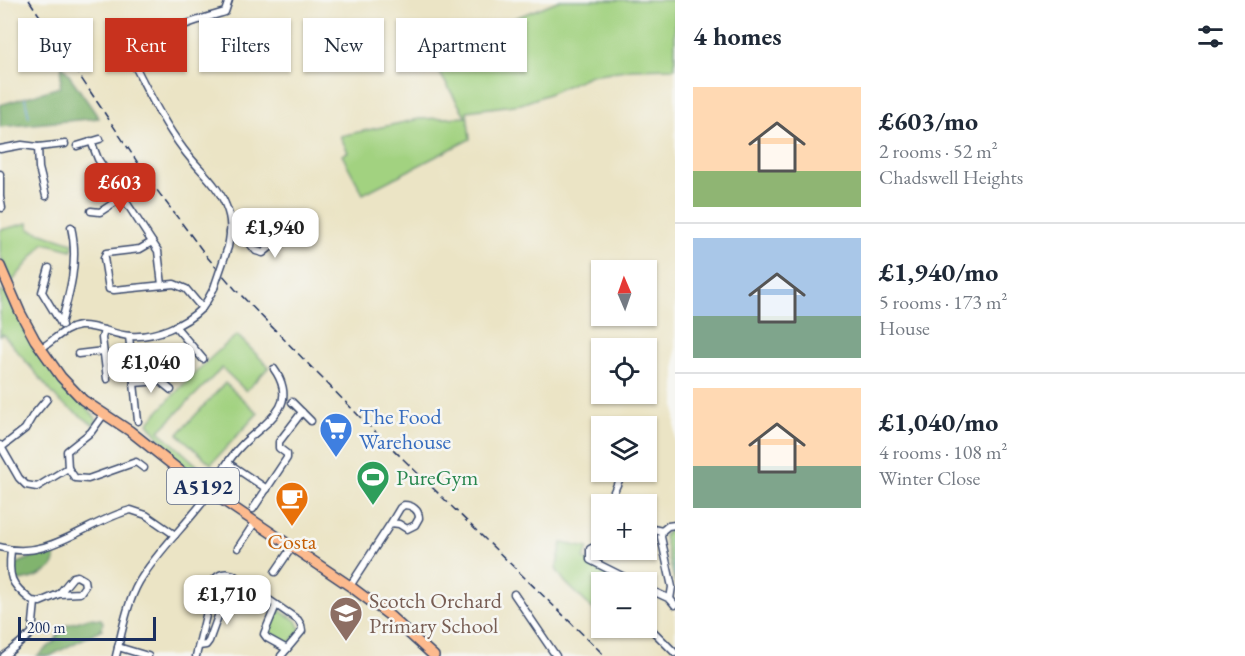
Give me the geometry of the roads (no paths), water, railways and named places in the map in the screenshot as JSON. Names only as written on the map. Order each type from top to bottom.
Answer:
[{"type":"highway","name":"A5192","points":[[0,266],[4,286],[40,349],[83,400],[210,491],[350,586],[390,616],[434,656]]},
{"type":"street","points":[[40,349],[65,331],[81,326],[129,336],[153,333],[175,326],[202,308],[214,288],[228,247],[231,221],[226,205],[219,191],[183,149],[135,66],[138,54],[152,42],[193,20],[225,12],[229,0]]},
{"type":"street","points":[[77,146],[100,139]]},
{"type":"street","points":[[91,141],[98,159],[160,257],[162,285]]},
{"type":"street","points":[[0,149],[22,145],[62,146]]},
{"type":"street","points":[[38,147],[39,168],[46,196]]},
{"type":"street","points":[[0,174],[0,196],[3,208]]},
{"type":"street","points":[[91,211],[100,212],[123,197]]},
{"type":"street","points":[[230,232],[242,234],[256,251],[263,253],[310,215]]},
{"type":"street","points":[[61,324],[73,280],[74,239],[71,227]]},
{"type":"street","points":[[152,242],[140,249],[106,253],[104,258],[109,289],[180,286],[202,308]]},
{"type":"street","points":[[49,268],[42,292],[65,331]]},
{"type":"street","points":[[175,326],[203,359]]},
{"type":"street","points":[[104,330],[102,338],[107,379]]},
{"type":"street","points":[[129,336],[138,421]]},
{"type":"street","points":[[78,354],[103,351]]},
{"type":"street","points":[[116,656],[138,585],[210,491],[240,446],[263,427],[280,408],[283,389],[274,369]]},
{"type":"street","points":[[134,383],[160,381],[171,390]]},
{"type":"street","points":[[47,399],[25,429],[1,446],[19,478],[26,485],[36,487],[68,468]]},
{"type":"street","points":[[292,402],[311,421]]},
{"type":"street","points":[[253,509],[287,458],[287,454],[279,448],[279,442],[302,412]]},
{"type":"street","points":[[104,414],[91,432],[67,452],[68,468],[75,477],[88,479],[136,462],[144,468]]},
{"type":"street","points":[[228,463],[267,489]]},
{"type":"street","points":[[350,586],[392,524],[400,508],[404,505],[414,507],[419,514],[419,518],[412,527],[407,529],[392,524]]},
{"type":"street","points":[[0,547],[26,551],[49,545],[131,510],[146,515],[175,535]]},
{"type":"street","points":[[238,548],[255,522]]},
{"type":"street","points":[[662,531],[668,526],[675,525]]},
{"type":"street","points":[[657,530],[662,531]]},
{"type":"street","points":[[657,594],[672,602],[672,587],[662,531]]},
{"type":"street","points":[[275,572],[292,547]]},
{"type":"street","points":[[591,548],[590,560],[613,572]]},
{"type":"street","points":[[10,550],[9,576],[28,598],[35,602],[59,594]]},
{"type":"street","points":[[196,656],[215,579],[218,574],[224,573],[233,575],[298,620],[302,632],[281,656]]},
{"type":"street","points":[[199,646],[206,645],[209,641],[233,575]]},
{"type":"street","points":[[518,596],[556,656]]},
{"type":"street","points":[[4,656],[32,633],[35,602]]},
{"type":"street","points":[[276,605],[264,634],[287,649]]},
{"type":"street","points":[[657,635],[675,653]]},
{"type":"street","points":[[118,647],[148,656]]},
{"type":"waterway","points":[[25,98],[29,117]]},
{"type":"waterway","points":[[670,538],[675,574]]},
{"type":"railway","points":[[29,0],[150,181],[208,258],[235,289],[359,416],[605,656]]},
{"type":"place","name":"The Food Warehouse","points":[[336,458]]},
{"type":"place","name":"PureGym","points":[[373,506]]},
{"type":"place","name":"Costa","points":[[292,527]]},
{"type":"place","name":"Scotch Orchard Primary School","points":[[346,642]]}]
